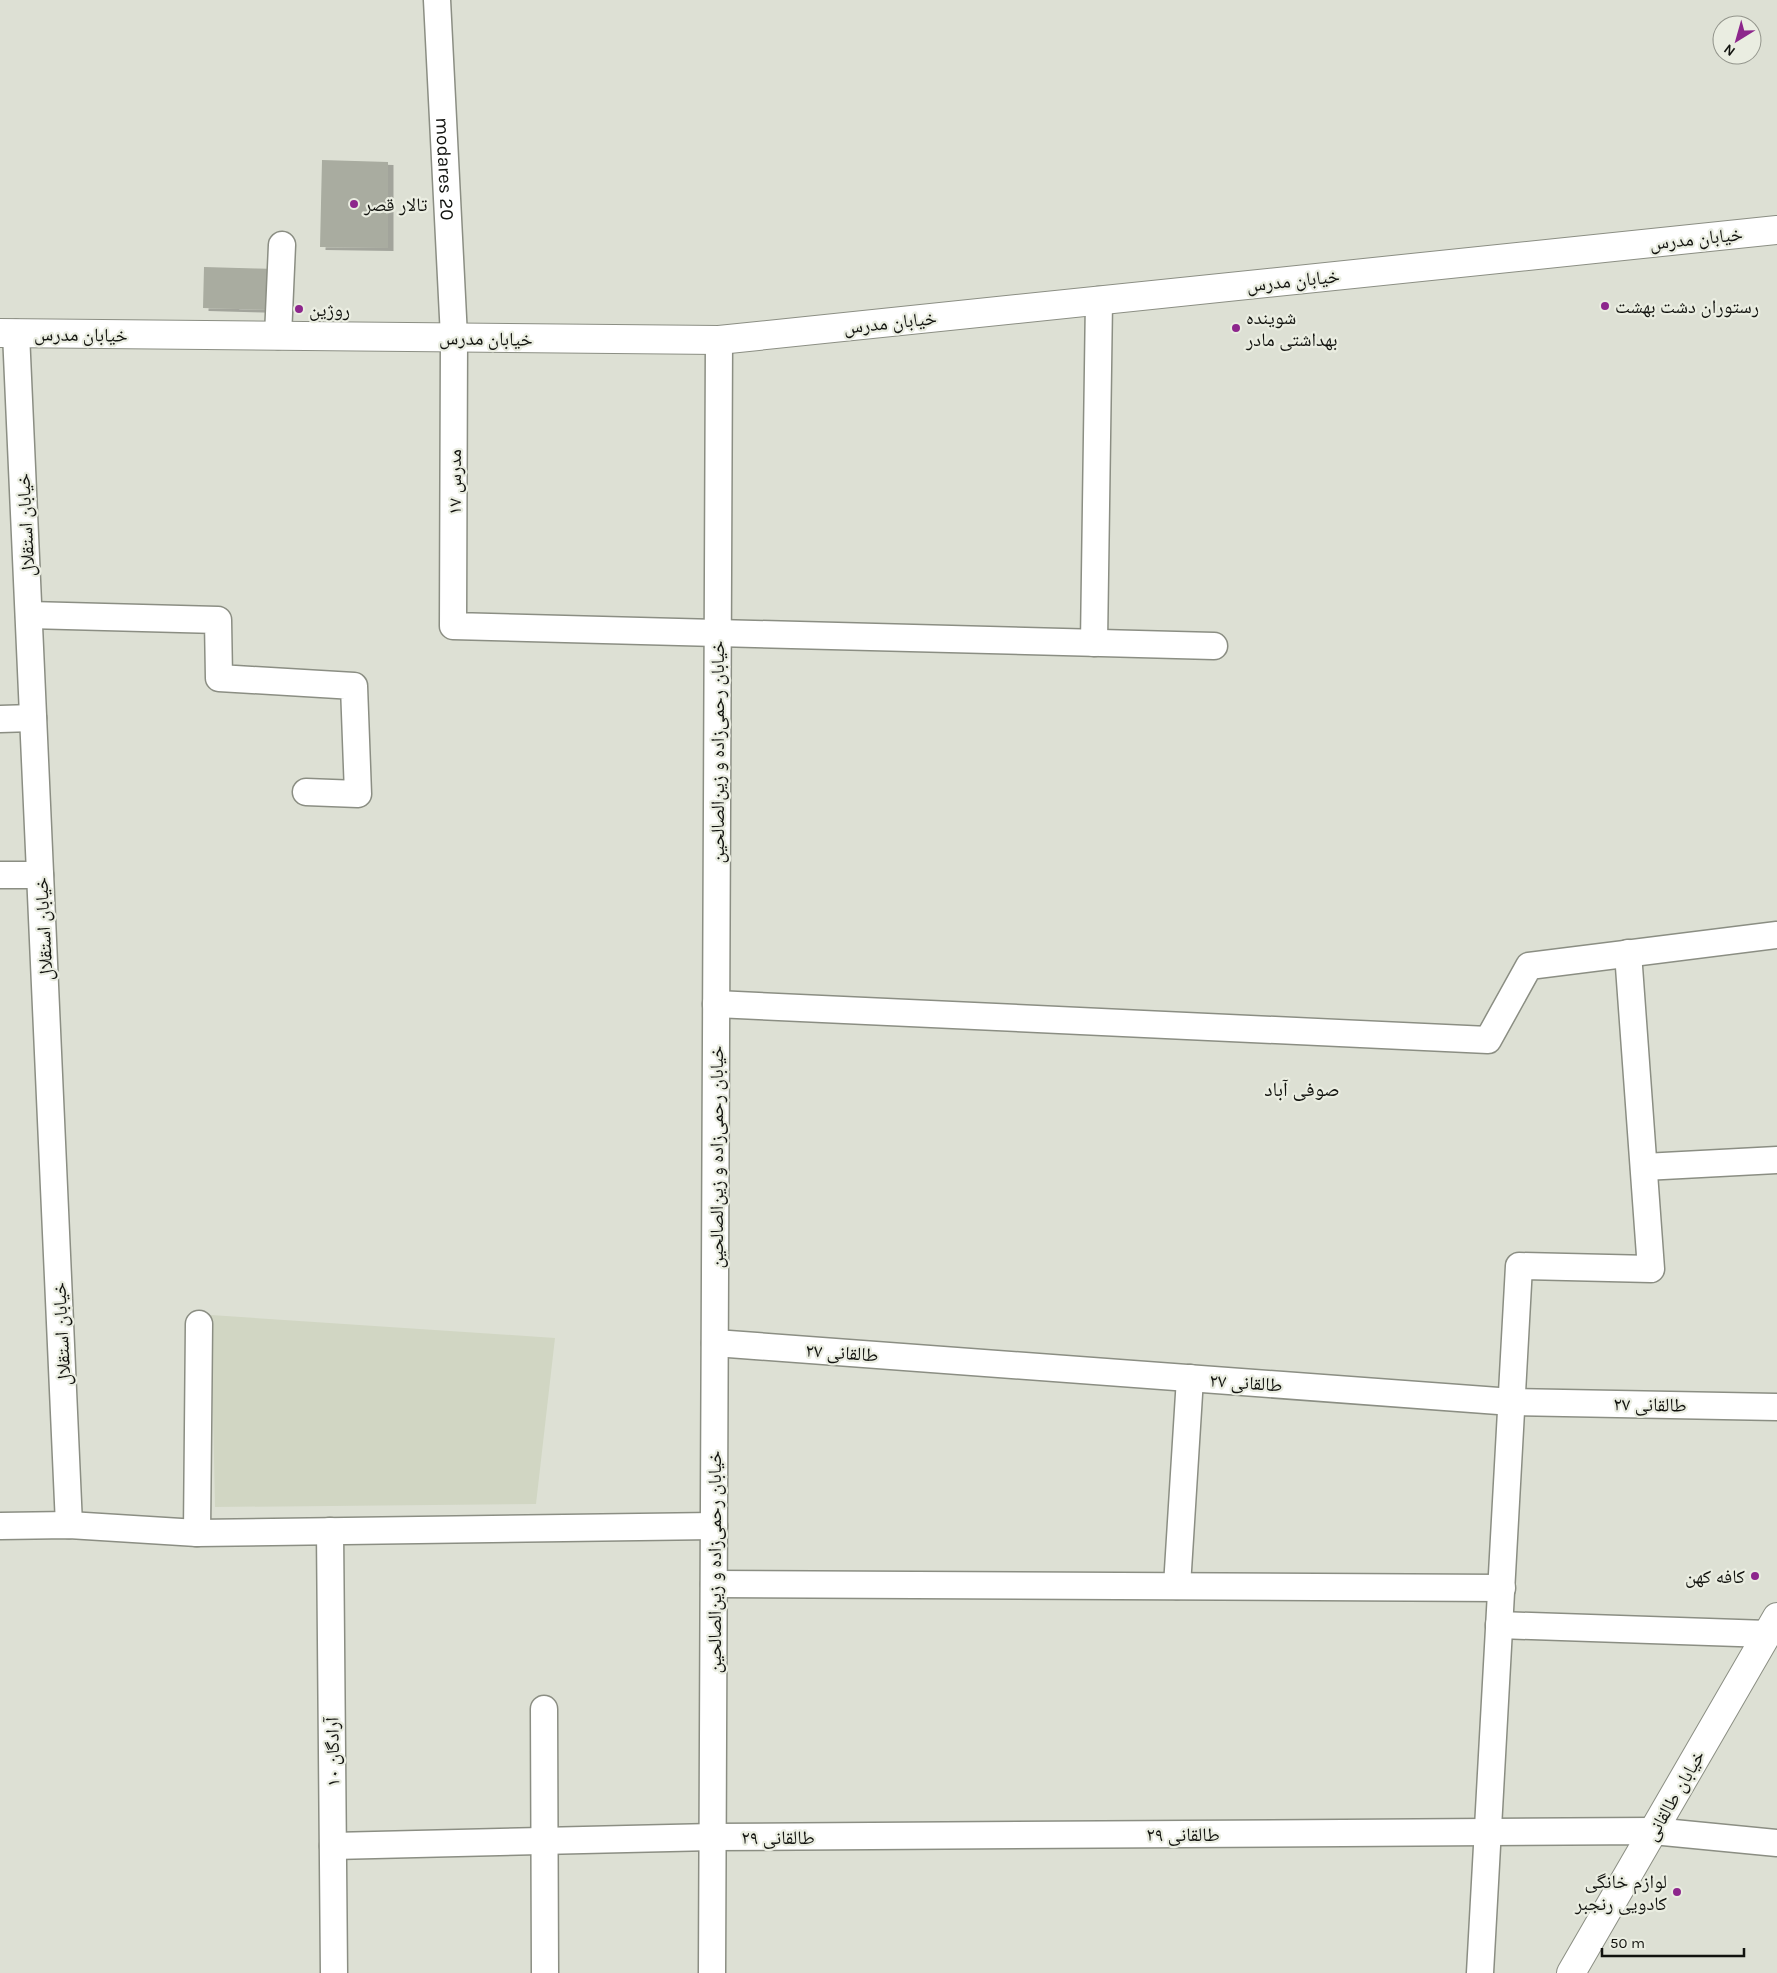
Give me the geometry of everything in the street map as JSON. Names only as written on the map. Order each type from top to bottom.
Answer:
[{"type":"main road","name":"خیابان مدرس","points":[[8,333],[719,340],[1777,230]]},
{"type":"main road","name":"خیابان طالقانی","points":[[1570,1973],[1773,1625]]},
{"type":"street","name":"modares 20","points":[[437,0],[454,338]]},
{"type":"street","points":[[278,336],[282,244]]},
{"type":"street","points":[[1094,643],[1099,300]]},
{"type":"street","name":"خیابان استقلال","points":[[8,333],[29,615],[69,1525]]},
{"type":"street","name":"مدرس ۱۷","points":[[454,338],[454,626],[718,633]]},
{"type":"street","name":"خیابان رحمی‌زاده و زین‌الصالحین","points":[[712,1973],[719,340]]},
{"type":"street","points":[[29,615],[218,620],[219,678],[354,686],[358,794],[306,792]]},
{"type":"street","points":[[718,633],[1214,646]]},
{"type":"street","points":[[0,719],[33,718]]},
{"type":"street","points":[[0,875],[40,875]]},
{"type":"street","points":[[716,1004],[1488,1040],[1529,966],[1777,935]]},
{"type":"street","points":[[1480,1973],[1519,1266],[1652,1269],[1628,953]]},
{"type":"street","points":[[1644,1167],[1777,1160]]},
{"type":"street","points":[[197,1533],[199,1324]]},
{"type":"street","name":"طالقانی ۲۷","points":[[715,1343],[1512,1402],[1771,1405],[1777,1407]]},
{"type":"street","points":[[1177,1586],[1190,1378]]},
{"type":"street","points":[[0,1526],[69,1525],[197,1533],[714,1526]]},
{"type":"street","name":"آرادگان ۱۰","points":[[330,1531],[334,1973]]},
{"type":"street","points":[[714,1584],[1502,1588]]},
{"type":"street","points":[[1500,1625],[1773,1625]]},
{"type":"street","points":[[544,1709],[545,1973]]},
{"type":"street","name":"طالقانی ۲۹","points":[[333,1846],[713,1837],[1653,1831],[1777,1843]]},
{"type":"shaded area","points":[[211,1315],[555,1338],[536,1504],[215,1507]]},
{"type":"building","name":"تالار قصر","points":[[322,160],[388,162],[388,248],[320,247]]},
{"type":"building","points":[[204,267],[278,269],[277,310],[203,308]]},
{"type":"place","name":"تالار قصر","points":[[354,204]]},
{"type":"place","name":"رستوران دشت بهشت","points":[[1605,306]]},
{"type":"place","name":"روژین","points":[[299,309]]},
{"type":"place","name":"شوینده بهداشتی مادر","points":[[1236,328]]},
{"type":"place","name":"کافه کهن","points":[[1755,1576]]},
{"type":"place","name":"لوازم خانگی کادویی رنجبر","points":[[1677,1892]]},
{"type":"district","name":"صوفی آباد","points":[[1302,1089]]}]
